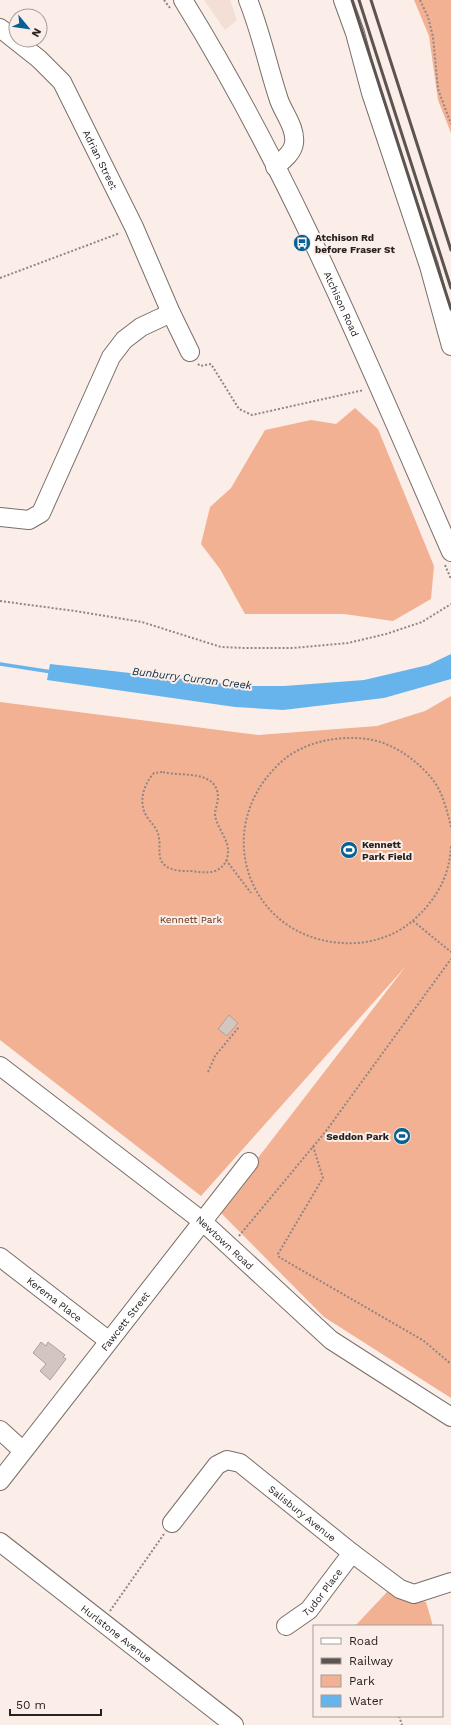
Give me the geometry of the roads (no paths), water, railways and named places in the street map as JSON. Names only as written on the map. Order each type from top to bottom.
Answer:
[{"type":"street","points":[[248,0],[280,101],[293,132],[294,145],[288,155],[275,167]]},
{"type":"street","points":[[343,0],[371,93],[429,266],[451,346]]},
{"type":"street","name":"Atchison Road","points":[[178,6],[217,56],[275,167],[330,277],[451,552]]},
{"type":"street","name":"Adrian Street","points":[[0,28],[39,59],[62,82],[134,227],[171,313],[190,352]]},
{"type":"street","points":[[0,517],[29,520],[41,513],[111,357],[124,340],[141,327],[171,313]]},
{"type":"street","name":"Newtown Road","points":[[0,1066],[202,1221],[331,1340],[451,1417]]},
{"type":"street","name":"Fawcett Street","points":[[0,1481],[202,1221],[250,1162]]},
{"type":"street","name":"Kerema Place","points":[[0,1257],[109,1341]]},
{"type":"street","points":[[0,1430],[24,1451]]},
{"type":"street","name":"Salisbury Avenue","points":[[172,1523],[217,1465],[227,1460],[240,1464],[400,1589],[414,1594],[451,1582]]},
{"type":"street","name":"Hurlstone Avenue","points":[[0,1542],[234,1725]]},
{"type":"street","name":"Tudor Place","points":[[286,1626],[309,1610],[352,1553]]},
{"type":"water","points":[[451,654],[451,679],[384,698],[283,710],[235,707],[47,680],[50,664],[246,686],[284,686],[364,680],[428,665]]},
{"type":"waterway","name":"Bunburry Curran Creek","points":[[0,664],[52,672]]},
{"type":"railway","points":[[352,0],[451,309]]},
{"type":"railway","points":[[359,0],[451,288]]},
{"type":"railway","points":[[371,0],[451,250]]},
{"type":"place","name":"Atchison Rd before Fraser St","points":[[302,243]]},
{"type":"place","name":"Kennett Park Field","points":[[349,850]]},
{"type":"place","name":"Seddon Park","points":[[402,1136]]},
{"type":"park label","name":"Kennett Park","points":[[191,919]]}]
